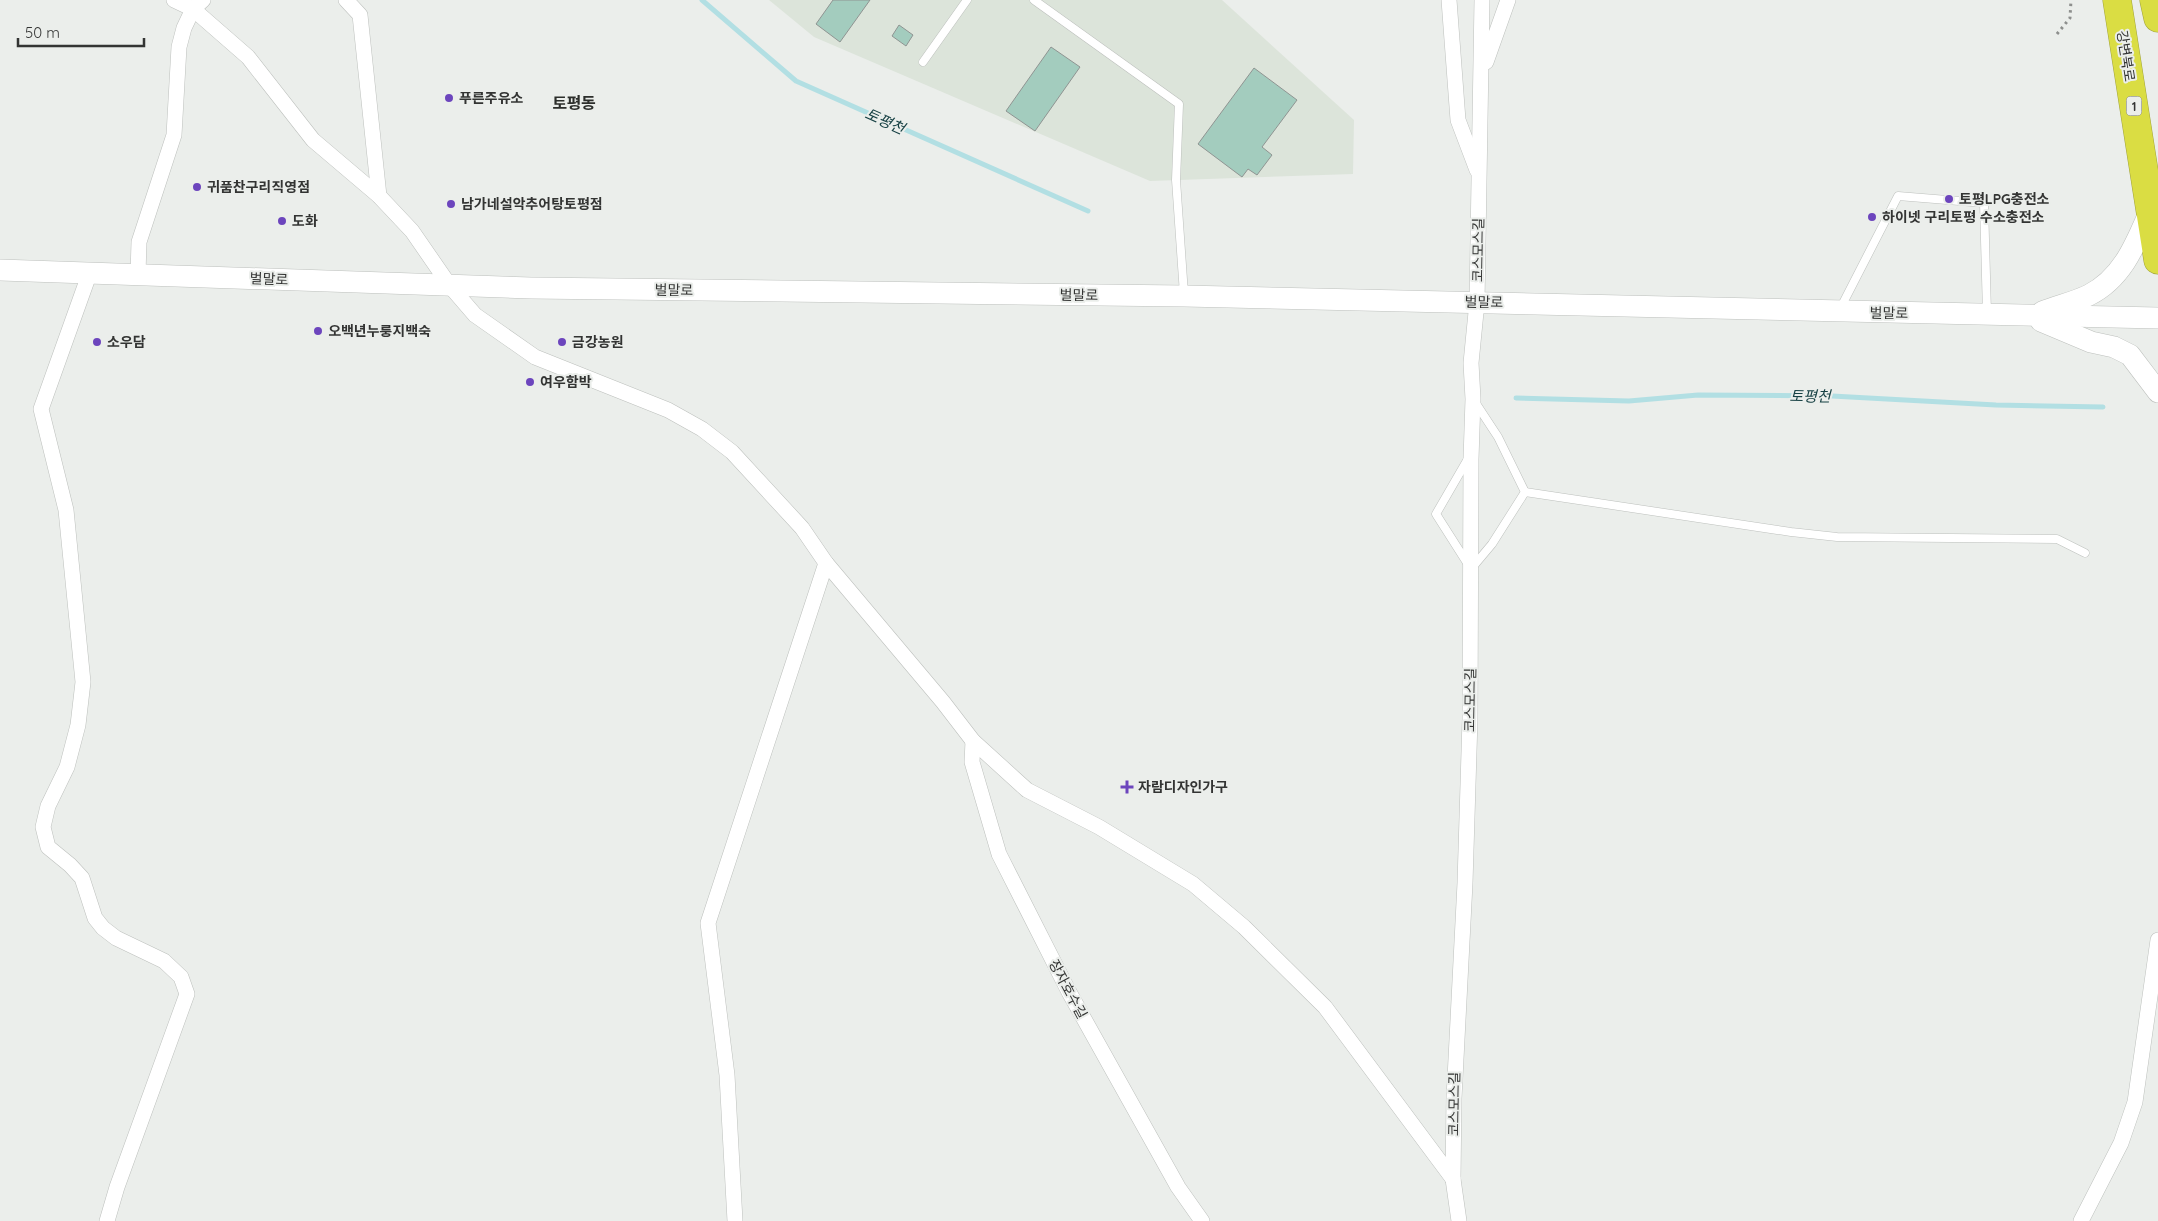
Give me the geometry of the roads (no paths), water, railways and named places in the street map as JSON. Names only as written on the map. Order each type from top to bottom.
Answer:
[{"type":"highway","name":"강변북로","points":[[2117,0],[2158,260]]},
{"type":"highway","points":[[2154,0],[2158,18]]},
{"type":"street","points":[[174,0],[198,5],[248,57],[313,140],[379,196],[412,232],[450,286],[475,315],[535,357],[630,393],[668,410],[702,429],[732,452],[802,528],[826,563],[973,740],[1027,790],[1099,827],[1193,884],[1244,927],[1325,1007],[1454,1179]]},
{"type":"street","points":[[346,0],[360,15],[379,196]]},
{"type":"street","name":"코스모스길","points":[[1449,0],[1458,120],[1480,178]]},
{"type":"street","name":"코스모스길","points":[[1459,1221],[1454,1179],[1454,1098],[1465,883],[1470,719],[1473,399],[1471,363],[1477,302],[1482,0]]},
{"type":"street","name":"코스모스길","points":[[1482,72],[1508,0]]},
{"type":"street","points":[[138,274],[139,242],[174,135],[179,47],[184,28],[198,5]]},
{"type":"street","points":[[2030,316],[2090,295],[2106,284],[2127,262],[2150,212]]},
{"type":"street","name":"벌말로","points":[[0,270],[450,286],[1184,296],[2158,318]]},
{"type":"street","points":[[90,272],[41,409],[66,510],[73,564],[83,682],[78,725],[66,767],[48,806],[43,827],[48,847],[70,865],[82,878],[95,918],[103,928],[116,938],[164,961],[181,977],[187,994],[116,1187],[108,1221]]},
{"type":"street","points":[[2030,316],[2091,342],[2114,346],[2130,355],[2158,392]]},
{"type":"street","points":[[735,1221],[727,1075],[708,923],[826,563]]},
{"type":"street","name":"장자호수길","points":[[973,740],[972,762],[999,854],[1069,992],[1178,1187],[1202,1221]]},
{"type":"street","points":[[2080,1221],[2121,1143],[2135,1102],[2158,940]]},
{"type":"lane","points":[[923,62],[967,0]]},
{"type":"lane","points":[[1034,0],[1179,104],[1176,180],[1184,296]]},
{"type":"lane","points":[[1838,312],[1898,196],[1984,203],[1987,315]]},
{"type":"lane","points":[[1473,399],[1498,437],[1525,492]]},
{"type":"lane","points":[[1471,453],[1436,514],[1471,569],[1492,544],[1525,492]]},
{"type":"lane","points":[[1525,492],[1791,532],[1837,537],[2058,539],[2085,553]]},
{"type":"waterway","name":"토평천","points":[[702,0],[796,81],[1088,211]]},
{"type":"waterway","name":"토평천","points":[[1516,398],[1629,401],[1698,395],[1832,396],[1996,405],[2103,407]]},
{"type":"place","name":"푸른주유소","points":[[449,98]]},
{"type":"place","name":"귀품찬구리직영점","points":[[197,187]]},
{"type":"place","name":"토평LPG충전소","points":[[1949,199]]},
{"type":"place","name":"남가네설악추어탕토평점","points":[[451,204]]},
{"type":"place","name":"하이넷 구리토평 수소충전소","points":[[1872,217]]},
{"type":"place","name":"도화","points":[[282,221]]},
{"type":"place","name":"오백년누룽지백숙","points":[[318,331]]},
{"type":"place","name":"소우담","points":[[97,342]]},
{"type":"place","name":"금강농원","points":[[562,342]]},
{"type":"place","name":"여우함박","points":[[530,382]]},
{"type":"place","name":"자람디자인가구","points":[[1127,787]]},
{"type":"district","name":"토평동","points":[[574,103]]}]
